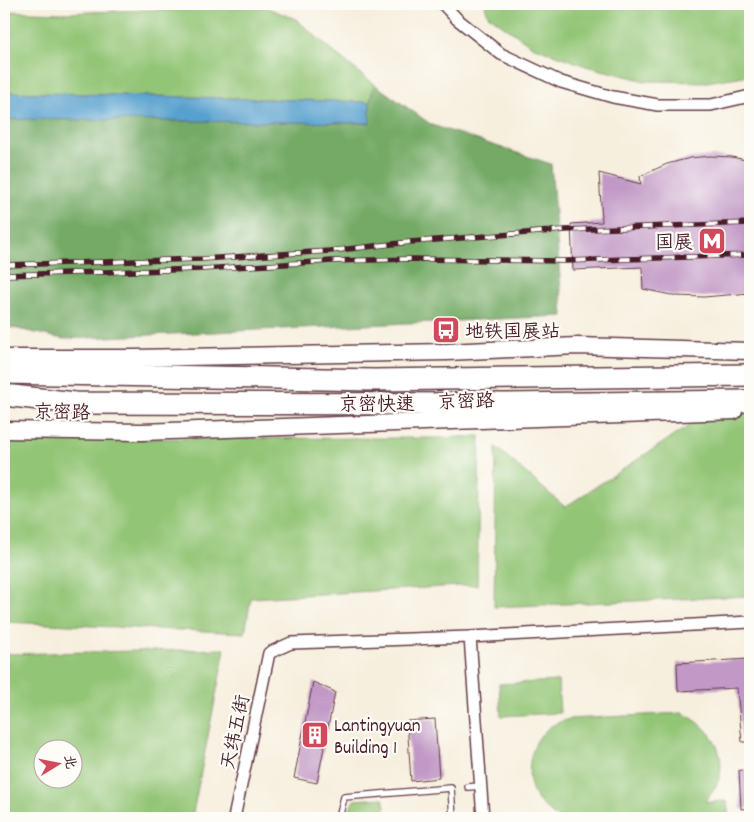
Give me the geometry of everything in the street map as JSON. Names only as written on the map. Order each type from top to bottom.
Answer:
[{"type":"highway","name":"京密快速","points":[[4,373],[374,380],[750,375]]},
{"type":"highway","name":"京密快速","points":[[4,395],[75,403],[507,404],[750,401]]},
{"type":"main road","points":[[4,358],[134,358],[437,352],[577,346],[750,351]]},
{"type":"main road","name":"京密路","points":[[4,430],[142,432],[750,411]]},
{"type":"street","points":[[443,4],[501,54],[561,82],[613,97],[658,105],[711,105],[750,96]]},
{"type":"street","points":[[482,818],[470,636],[750,622]]},
{"type":"street","name":"天纬五街","points":[[234,818],[269,653],[291,643],[470,636]]},
{"type":"lane","points":[[468,787],[480,786]]},
{"type":"lane","points":[[339,818],[344,796],[451,788],[453,818]]},
{"type":"green space","points":[[487,4],[750,4],[750,75],[707,82],[645,81],[586,66],[532,46],[488,15],[485,6]]},
{"type":"green space","points":[[262,6],[296,19],[374,84],[370,102],[4,92],[4,11],[62,13]]},
{"type":"green space","points":[[374,84],[432,125],[551,164],[563,316],[63,339],[4,326],[4,119],[369,123],[370,102]]},
{"type":"green space","points":[[733,397],[750,397],[750,596],[494,607],[496,447],[565,507]]},
{"type":"green space","points":[[480,436],[477,585],[251,598],[245,633],[4,622],[4,439],[441,438]]},
{"type":"green space","points":[[225,649],[192,818],[4,818],[4,654]]},
{"type":"green space","points":[[558,681],[560,713],[501,716],[499,684]]},
{"type":"green space","points":[[682,713],[701,725],[715,742],[721,763],[720,774],[716,786],[705,802],[727,801],[729,818],[557,818],[544,807],[533,792],[529,774],[532,754],[539,737],[550,727],[569,719]]},
{"type":"green space","points":[[383,798],[385,806],[383,818],[345,818],[354,800]]},
{"type":"water","points":[[4,92],[370,102],[370,123],[4,119]]},
{"type":"building","points":[[710,156],[732,157],[750,161],[750,293],[704,297],[676,296],[643,289],[642,267],[573,270],[571,224],[602,222],[599,173],[641,184],[640,176],[667,164],[690,158]]},
{"type":"building","points":[[750,659],[750,742],[742,742],[737,688],[678,691],[677,663]]},
{"type":"building","name":"Lantingyuan Building 1","points":[[313,682],[335,692],[317,783],[294,778]]},
{"type":"building","points":[[435,719],[439,778],[411,781],[407,721]]},
{"type":"building","points":[[739,770],[750,771],[750,808],[741,809]]},
{"type":"railway","points":[[4,265],[202,259],[330,251],[410,242],[565,230],[750,223]]},
{"type":"railway","points":[[4,275],[202,269],[332,261],[412,259],[566,261],[750,255]]},
{"type":"place","name":"国展","points":[[712,241]]},
{"type":"place","name":"地铁国展站","points":[[446,330]]},
{"type":"place","name":"Lantingyuan Building 1","points":[[315,735]]}]
